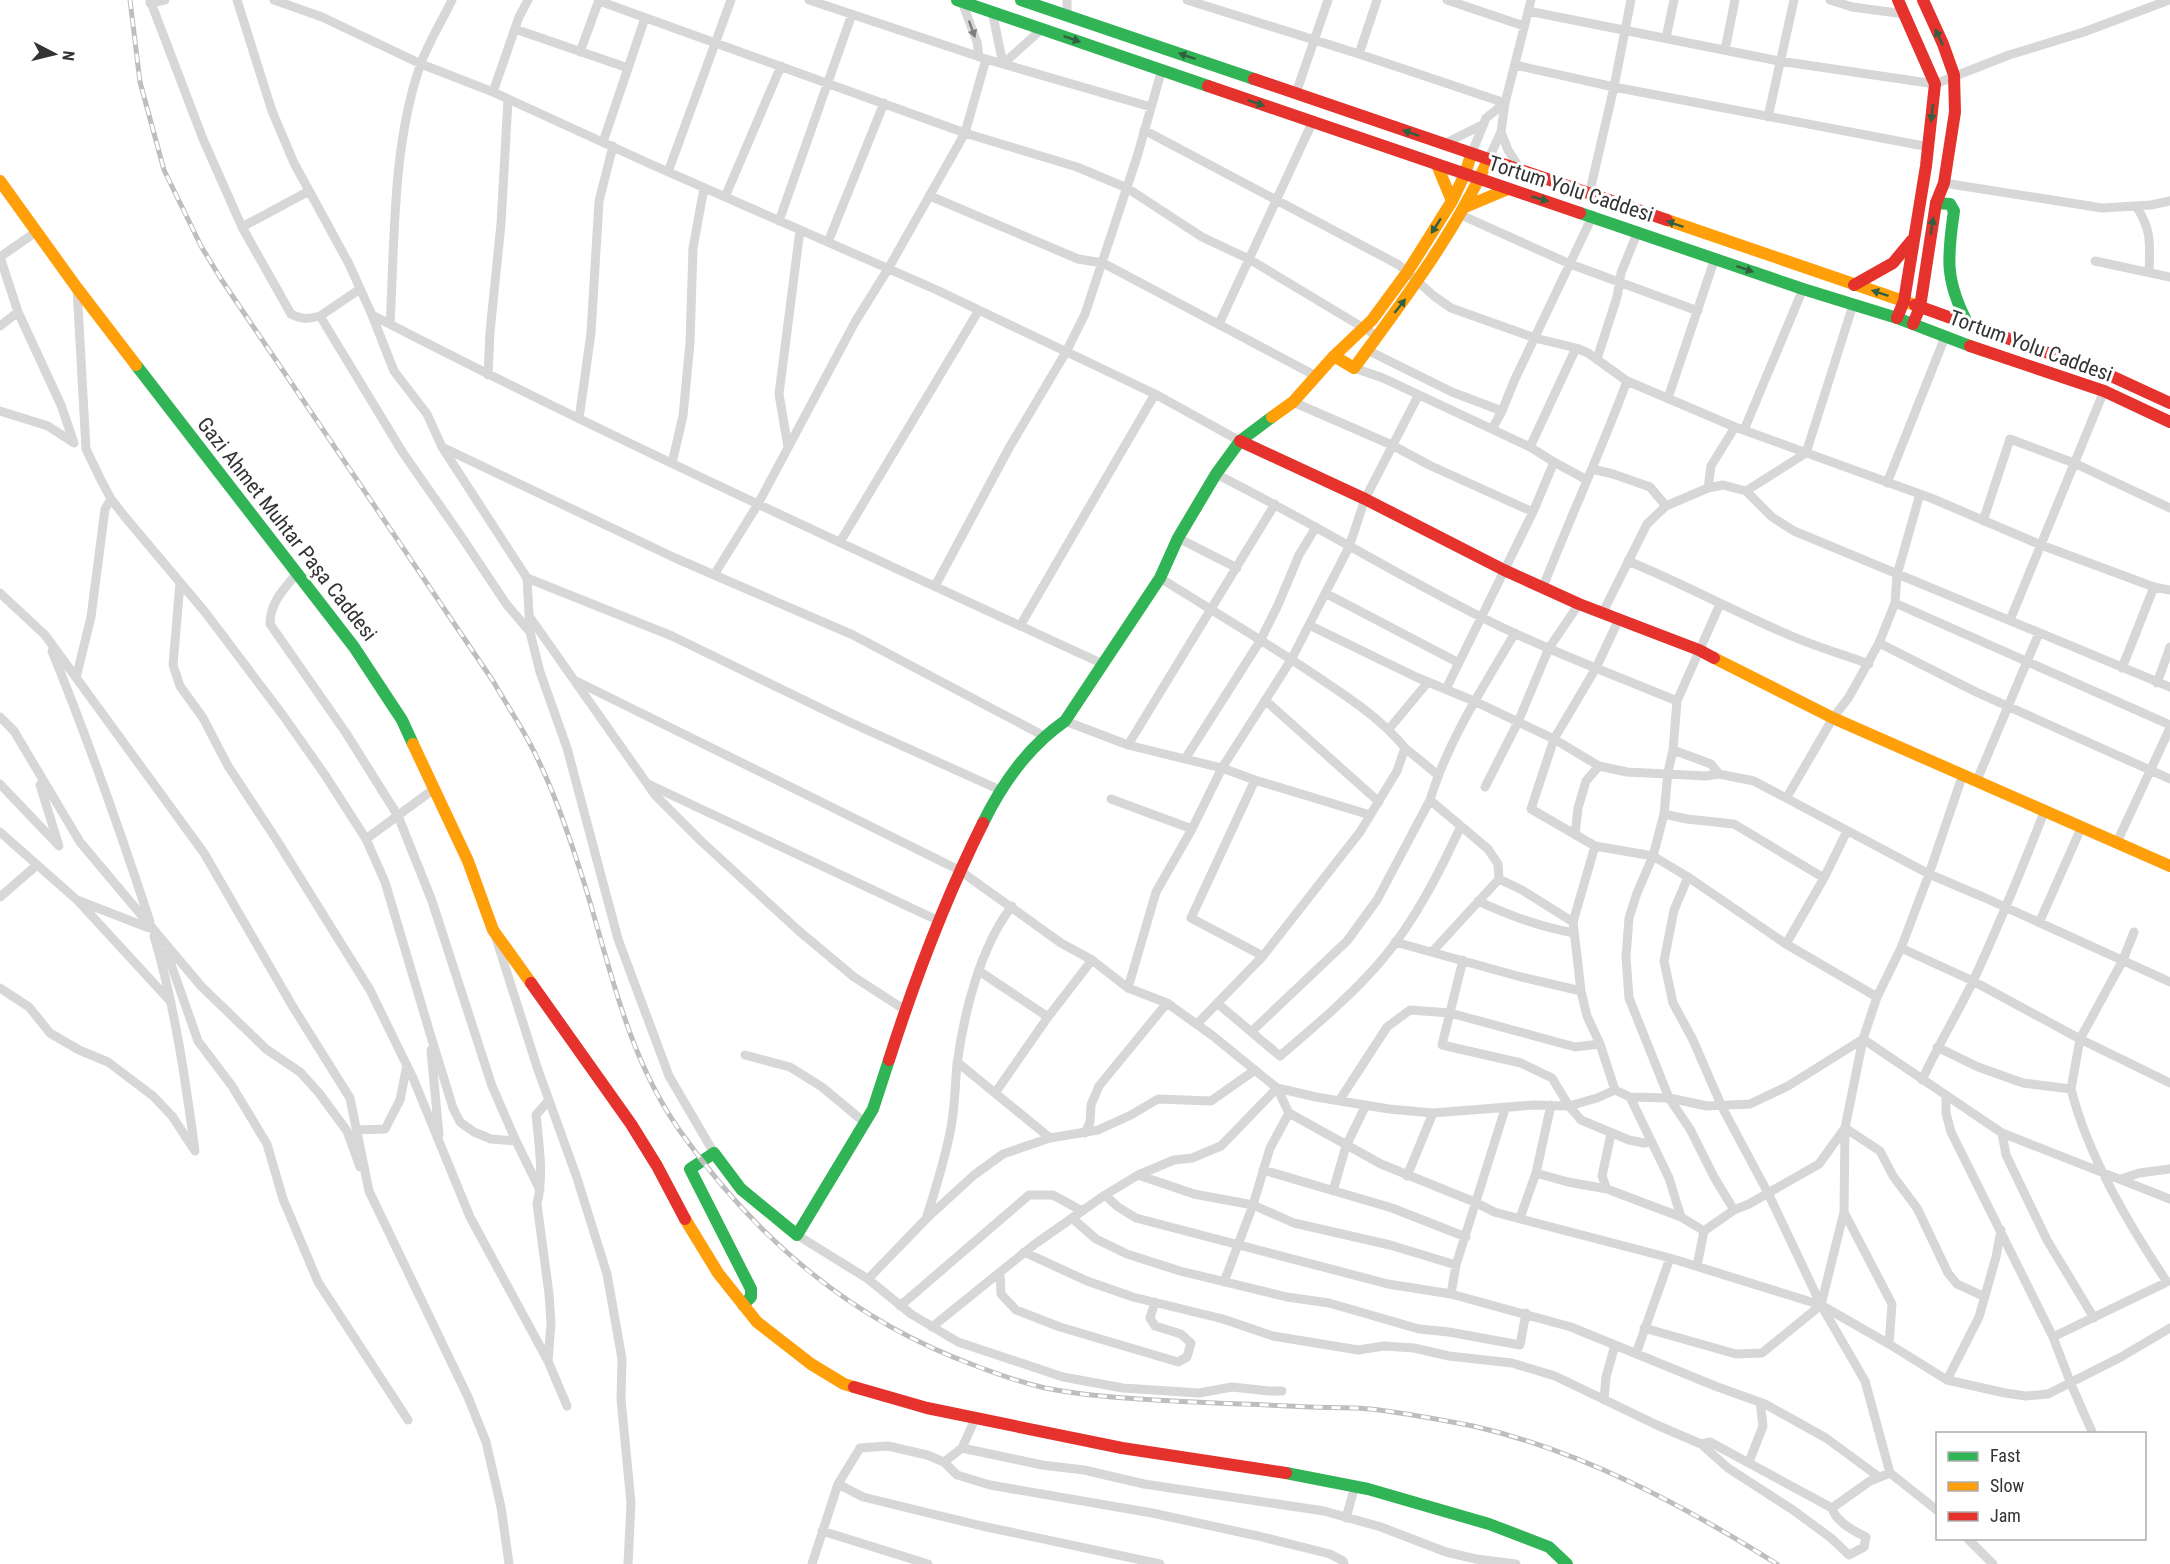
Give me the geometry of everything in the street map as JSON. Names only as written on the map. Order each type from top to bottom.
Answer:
[{"type":"main road","name":"Tortum Yolu Caddesi","points":[[1021,0],[1045,4],[1067,16],[1920,307],[2109,375],[2170,403]]},
{"type":"main road","points":[[1898,0],[1935,84],[1929,147],[1915,237],[1904,302],[1898,318]]},
{"type":"main road","points":[[1913,324],[1920,307],[1936,203],[1944,183],[1955,112],[1954,75],[1923,0]]},
{"type":"main road","name":"Tortum Yolu Caddesi","points":[[961,1],[1312,123],[1593,215],[1803,289],[1898,318],[1945,337],[2104,391],[2170,422]]},
{"type":"main road","points":[[743,1305],[751,1297],[751,1289],[690,1169],[714,1153],[741,1189],[797,1235],[873,1109],[905,1010],[959,870],[1000,790],[1044,736],[1065,721],[1160,578],[1178,538],[1216,474],[1240,441],[1293,402],[1334,356],[1364,327],[1408,271],[1452,201],[1471,155]]},
{"type":"main road","points":[[1334,356],[1354,368],[1418,280],[1463,211],[1488,160]]},
{"type":"main road","points":[[1437,165],[1452,201]]},
{"type":"main road","name":"Gazi Ahmet Muhtar Paşa Caddesi","points":[[0,181],[77,288],[354,647],[402,720],[468,861],[493,930],[631,1124],[718,1273],[757,1322],[811,1364],[844,1384],[927,1408],[1122,1448],[1261,1468],[1354,1486],[1489,1524],[1549,1547],[1568,1564]]},
{"type":"main road","points":[[1463,211],[1508,189]]},
{"type":"main road","points":[[1936,203],[1950,204],[1954,212],[1947,264],[1948,275],[1958,307],[1968,324]]},
{"type":"main road","points":[[1854,285],[1883,272],[1899,260],[1915,237]]},
{"type":"main road","points":[[1240,441],[1365,499],[1504,570],[1579,604],[1699,650],[1833,718],[2170,866]]},
{"type":"street","points":[[165,0],[150,2],[203,140],[242,227],[291,314],[299,319],[320,316],[360,289]]},
{"type":"street","points":[[237,0],[272,111],[294,163],[349,264],[394,370],[427,414],[442,447],[527,578],[530,632],[540,672],[567,748],[618,939],[669,1076],[714,1153]]},
{"type":"street","points":[[274,0],[322,17],[421,64],[493,92],[979,310],[1155,394],[1240,441]]},
{"type":"street","points":[[390,324],[399,172],[408,105],[421,64],[452,0]]},
{"type":"street","points":[[493,92],[515,29],[528,0]]},
{"type":"street","points":[[668,172],[731,0]]},
{"type":"street","points":[[809,0],[982,58],[1151,107]]},
{"type":"street","points":[[1067,0],[1067,16]]},
{"type":"street","points":[[1296,93],[1328,0]]},
{"type":"street","points":[[1359,54],[1377,0]]},
{"type":"street","points":[[1447,0],[1524,26]]},
{"type":"street","points":[[1476,10],[1479,0]]},
{"type":"street","points":[[1488,160],[1501,132],[1505,103],[1532,0]]},
{"type":"street","points":[[1589,195],[1631,0]]},
{"type":"street","points":[[1666,38],[1674,0]]},
{"type":"street","points":[[1725,50],[1735,0]]},
{"type":"street","points":[[1768,117],[1794,0]]},
{"type":"street","points":[[1830,0],[1852,7],[1905,14]]},
{"type":"street","points":[[1528,11],[1779,61],[1935,84],[2009,55],[2084,32],[2169,0]]},
{"type":"street","points":[[580,52],[599,1],[965,133],[1077,167],[1127,188],[1202,237],[1249,259],[1377,336]]},
{"type":"street","points":[[714,575],[758,504],[855,322],[888,269],[965,133],[982,58],[961,1]]},
{"type":"street","points":[[1191,1],[1505,103]]},
{"type":"street","points":[[992,11],[1004,64]]},
{"type":"street","points":[[779,221],[852,14]]},
{"type":"street","points":[[603,142],[645,18]]},
{"type":"street","points":[[1004,64],[1043,28]]},
{"type":"street","points":[[515,29],[628,68]]},
{"type":"street","points":[[1515,65],[1614,87],[1929,147]]},
{"type":"street","points":[[725,197],[781,66]]},
{"type":"street","points":[[935,586],[1084,314],[1127,188],[1162,69]]},
{"type":"street","points":[[488,375],[501,224],[508,100]]},
{"type":"street","points":[[828,242],[884,103]]},
{"type":"street","points":[[1471,155],[1486,118],[1505,103]]},
{"type":"street","points":[[1219,324],[1312,123]]},
{"type":"street","points":[[1443,145],[1484,124]]},
{"type":"street","points":[[1144,130],[1408,271],[1434,296],[1451,308],[1535,338],[1576,348],[1597,359],[1627,381],[1740,429],[1920,494],[2041,545],[2154,587],[2170,590]]},
{"type":"street","points":[[1501,132],[1508,150],[1521,171]]},
{"type":"street","points":[[579,419],[591,333],[599,201],[613,146]]},
{"type":"street","points":[[1944,183],[2085,207],[2108,208],[2170,201]]},
{"type":"street","points":[[672,464],[683,416],[690,343],[693,248],[704,188]]},
{"type":"street","points":[[242,227],[309,191]]},
{"type":"street","points":[[930,196],[1078,259],[1103,263],[1316,376]]},
{"type":"street","points":[[2136,206],[2146,222],[2150,242],[2149,272]]},
{"type":"street","points":[[1463,211],[1570,264],[1698,311]]},
{"type":"street","points":[[1492,429],[1593,215]]},
{"type":"street","points":[[788,447],[779,394],[800,230]]},
{"type":"street","points":[[1597,359],[1617,297],[1621,273],[1638,231]]},
{"type":"street","points":[[36,232],[0,257],[18,312],[61,405],[74,443]]},
{"type":"street","points":[[1668,398],[1715,258]]},
{"type":"street","points":[[2095,261],[2170,277]]},
{"type":"street","points":[[77,288],[86,449],[111,500],[205,612],[282,714],[366,839],[385,882],[429,1030],[460,1122],[490,1139],[516,1141]]},
{"type":"street","points":[[1708,488],[1711,466],[1740,429],[1803,289]]},
{"type":"street","points":[[1746,491],[1806,453],[1853,305]]},
{"type":"street","points":[[840,542],[979,310]]},
{"type":"street","points":[[0,326],[18,312]]},
{"type":"street","points":[[372,315],[488,375],[672,464],[1103,664]]},
{"type":"street","points":[[320,316],[403,453],[507,605],[530,632]]},
{"type":"street","points":[[1887,483],[1945,337]]},
{"type":"street","points":[[1530,447],[1576,348]]},
{"type":"street","points":[[1367,350],[1443,387],[1502,411]]},
{"type":"street","points":[[1354,368],[1383,378],[1530,447],[1587,480]]},
{"type":"street","points":[[1543,587],[1605,440],[1627,381]]},
{"type":"street","points":[[2010,620],[2104,391]]},
{"type":"street","points":[[1020,626],[1155,394]]},
{"type":"street","points":[[1128,988],[1156,892],[1192,829],[1222,768],[1291,660],[1309,626],[1349,547],[1365,499],[1418,396]]},
{"type":"street","points":[[1293,402],[1392,445],[1429,465],[1533,512]]},
{"type":"street","points":[[0,411],[48,426],[86,449]]},
{"type":"street","points":[[1983,521],[2010,439],[2074,463],[2170,508]]},
{"type":"street","points":[[442,447],[714,575],[853,635],[1044,736]]},
{"type":"street","points":[[1446,689],[1533,512],[1554,462]]},
{"type":"street","points":[[1592,469],[1650,488],[1666,506]]},
{"type":"street","points":[[1216,474],[1482,618],[1677,701]]},
{"type":"street","points":[[1603,612],[1647,524],[1666,506],[1708,488],[1723,485],[1746,491],[1772,517],[1794,531],[2170,687]]},
{"type":"street","points":[[1787,797],[1833,718],[1850,697],[1879,643],[1895,603],[1897,575],[1920,494]]},
{"type":"street","points":[[76,678],[91,617],[105,509],[111,500]]},
{"type":"street","points":[[1128,745],[1275,504]]},
{"type":"street","points":[[1185,759],[1260,640],[1299,555],[1316,527]]},
{"type":"street","points":[[1178,538],[1237,568]]},
{"type":"street","points":[[1628,561],[1679,582],[1720,604],[1790,635],[1869,664]]},
{"type":"street","points":[[298,572],[277,597],[270,612],[270,624],[346,733],[398,816],[432,901],[492,1086],[540,1190]]},
{"type":"street","points":[[527,578],[672,636],[845,720],[1000,790]]},
{"type":"street","points":[[1160,578],[1367,710],[1389,729],[1405,748],[1438,775]]},
{"type":"street","points":[[180,583],[173,665],[180,686],[203,718],[228,766],[370,990],[407,1065],[470,1216],[548,1360],[567,1406]]},
{"type":"street","points":[[2122,668],[2154,587]]},
{"type":"street","points":[[0,593],[45,636],[204,853],[293,1006],[350,1098],[369,1191]]},
{"type":"street","points":[[1325,593],[1459,663]]},
{"type":"street","points":[[1895,603],[2170,727],[2117,842]]},
{"type":"street","points":[[1485,787],[1518,722],[1549,648],[1579,604]]},
{"type":"street","points":[[1720,604],[1677,701],[1664,813],[1653,856],[1629,918],[1626,957],[1629,998],[1669,1098],[1690,1129],[1714,1177],[1734,1210]]},
{"type":"street","points":[[529,616],[655,795],[701,842],[800,931],[854,977],[905,1010]]},
{"type":"street","points":[[1619,618],[1596,668],[1554,739],[1531,809],[1595,846],[1653,856],[1786,944],[1876,997]]},
{"type":"street","points":[[1309,626],[1554,739],[1599,766],[1627,772],[1668,772],[1706,776],[1719,774],[1754,782],[1787,797],[1929,874],[2170,982]]},
{"type":"street","points":[[1251,1032],[1347,941],[1377,900],[1430,800],[1438,775],[1474,701],[1515,633]]},
{"type":"street","points":[[1977,780],[2039,633]]},
{"type":"street","points":[[0,988],[29,1007],[50,1033],[79,1050],[108,1062],[153,1096],[172,1116],[195,1151],[180,1042],[152,929],[115,814],[83,727],[45,636]]},
{"type":"street","points":[[1879,643],[2008,707],[2170,780]]},
{"type":"street","points":[[2157,683],[2170,647]]},
{"type":"street","points":[[574,680],[695,741],[846,812],[959,870],[1061,943],[1092,960],[1128,988],[1167,1003],[1278,1088],[1366,1106],[1433,1113],[1551,1105],[1569,1106],[1615,1090]]},
{"type":"street","points":[[1389,729],[1428,682]]},
{"type":"street","points":[[1264,700],[1379,802]]},
{"type":"street","points":[[0,717],[14,732],[80,842],[164,945],[201,986],[258,1041],[300,1072],[347,1131],[369,1191],[444,1345],[486,1442],[501,1507],[509,1564]]},
{"type":"street","points":[[1065,721],[1128,745],[1222,768],[1371,815]]},
{"type":"street","points":[[0,726],[14,732]]},
{"type":"street","points":[[1197,1024],[1263,956],[1360,832],[1397,771],[1405,748]]},
{"type":"street","points":[[1673,750],[1711,764],[1719,774]]},
{"type":"street","points":[[1575,835],[1578,808],[1586,781],[1599,766]]},
{"type":"street","points":[[0,784],[59,846],[35,769]]},
{"type":"street","points":[[1644,1328],[1736,1354],[1762,1353],[1821,1305],[1844,1212],[1845,1128],[1863,1039],[1876,997],[1901,948],[1929,874],[1963,774]]},
{"type":"street","points":[[1255,780],[1191,918],[1263,956]]},
{"type":"street","points":[[646,783],[939,921]]},
{"type":"street","points":[[366,839],[434,789]]},
{"type":"street","points":[[1111,799],[1192,829]]},
{"type":"street","points":[[1430,800],[1488,849],[1498,864],[1499,879],[1432,952]]},
{"type":"street","points":[[1922,1080],[1973,981],[2006,908],[2045,810]]},
{"type":"street","points":[[1664,813],[1687,819],[1734,824],[1824,878]]},
{"type":"street","points":[[1217,1003],[1280,1056],[1329,1013],[1381,960],[1414,914],[1440,870],[1461,826]]},
{"type":"street","points":[[2039,923],[2082,826]]},
{"type":"street","points":[[1786,944],[1824,878],[1847,831]]},
{"type":"street","points":[[0,832],[77,900],[172,1003]]},
{"type":"street","points":[[1595,846],[1573,922],[1581,992],[1587,1016],[1600,1044],[1615,1090],[1630,1097],[1669,1098],[1707,1106],[1750,1104],[1788,1086],[1863,1039]]},
{"type":"street","points":[[0,897],[37,865]]},
{"type":"street","points":[[1688,877],[1674,910],[1664,961],[1673,1003],[1821,1305],[1865,1381],[1890,1473],[1936,1509]]},
{"type":"street","points":[[1499,879],[1522,890],[1573,922]]},
{"type":"street","points":[[77,900],[152,929]]},
{"type":"street","points":[[1478,901],[1511,917],[1548,929],[1574,933]]},
{"type":"street","points":[[927,1218],[951,1127],[957,1062],[967,1013],[979,971],[998,924],[1012,906]]},
{"type":"street","points":[[493,930],[608,1274],[622,1359],[621,1399],[631,1503],[628,1564]]},
{"type":"street","points":[[2053,1337],[2169,1284],[2136,1236],[2103,1172],[2075,1106],[2071,1089],[2080,1039],[2123,960],[2134,933]]},
{"type":"street","points":[[1395,942],[1581,992]]},
{"type":"street","points":[[164,945],[198,1041],[232,1086],[267,1144],[283,1199],[318,1282],[408,1420]]},
{"type":"street","points":[[1901,948],[1973,981],[2080,1039],[2170,1083]]},
{"type":"street","points":[[995,1093],[1048,1017],[1092,960]]},
{"type":"street","points":[[1463,960],[1442,1045],[1521,1063],[1552,1078],[1569,1106],[1581,1120],[1611,1134],[1644,1143],[1652,1142]]},
{"type":"street","points":[[979,971],[1048,1017]]},
{"type":"street","points":[[1085,1133],[1090,1122],[1090,1105],[1099,1086],[1167,1003]]},
{"type":"street","points":[[1339,1101],[1387,1027],[1410,1010],[1450,1012],[1575,1047],[1600,1044]]},
{"type":"street","points":[[429,1030],[441,1145]]},
{"type":"street","points":[[1863,1039],[2002,1133],[2170,1199]]},
{"type":"street","points":[[1937,1047],[1978,1067],[2023,1083],[2071,1089]]},
{"type":"street","points":[[745,1055],[790,1067],[822,1087],[864,1122]]},
{"type":"street","points":[[957,1062],[1050,1138]]},
{"type":"street","points":[[358,1130],[385,1129],[400,1100],[407,1065]]},
{"type":"street","points":[[868,1279],[927,1218],[974,1175],[1003,1154],[1050,1138],[1085,1133],[1131,1115],[1158,1099],[1211,1101],[1255,1070]]},
{"type":"street","points":[[1278,1088],[1290,1113],[1346,1146],[1407,1176],[1477,1203],[1494,1212],[1670,1258],[1821,1305],[1947,1380],[2026,1396],[2048,1394],[2071,1384],[2170,1328]]},
{"type":"street","points":[[932,1327],[1024,1252],[1105,1195],[1138,1175],[1174,1160],[1192,1158],[1221,1146],[1278,1088]]},
{"type":"street","points":[[1946,1096],[1946,1113],[1951,1132],[2053,1337],[2092,1432]]},
{"type":"street","points":[[1630,1097],[1669,1178],[1681,1217]]},
{"type":"street","points":[[548,1360],[550,1313],[537,1204],[540,1190],[540,1154],[536,1115],[549,1100]]},
{"type":"street","points":[[1520,1218],[1536,1173],[1551,1105]]},
{"type":"street","points":[[1333,1191],[1346,1146],[1366,1106]]},
{"type":"street","points":[[1451,1294],[1456,1265],[1505,1108]]},
{"type":"street","points":[[1224,1282],[1253,1205],[1270,1148],[1290,1113]]},
{"type":"street","points":[[1407,1176],[1433,1113]]},
{"type":"street","points":[[1697,1266],[1704,1231],[1734,1210],[1819,1164],[1845,1128]]},
{"type":"street","points":[[1845,1128],[1880,1151],[1893,1176],[1917,1208],[1948,1273],[1957,1284],[1984,1297]]},
{"type":"street","points":[[2002,1133],[2007,1155],[2047,1240],[2094,1318]]},
{"type":"street","points":[[1607,1189],[1602,1176],[1611,1134]]},
{"type":"street","points":[[2121,1179],[2139,1173],[2170,1169]]},
{"type":"street","points":[[1263,1170],[1392,1208],[1466,1237]]},
{"type":"street","points":[[1536,1173],[1607,1189],[1681,1217],[1704,1231]]},
{"type":"street","points":[[1138,1175],[1194,1194],[1253,1205],[1294,1223],[1390,1245],[1456,1265]]},
{"type":"street","points":[[900,1306],[1029,1195],[1053,1195],[1082,1211]]},
{"type":"street","points":[[1105,1195],[1118,1207],[1136,1218],[1388,1284],[1451,1294],[1570,1327],[1760,1402],[1826,1438],[1879,1477]]},
{"type":"street","points":[[1844,1212],[1892,1304],[1889,1344]]},
{"type":"street","points":[[1072,1218],[1096,1239],[1127,1254],[1224,1282],[1287,1297],[1329,1303],[1419,1329],[1520,1345],[1526,1313]]},
{"type":"street","points":[[1947,1380],[1979,1317],[2001,1230]]},
{"type":"street","points":[[797,1235],[868,1279],[900,1306],[958,1342],[1063,1377],[1123,1388],[1199,1393],[1232,1387],[1282,1390]]},
{"type":"street","points":[[1024,1252],[1087,1281],[1133,1297],[1223,1319],[1273,1336],[1358,1350],[1384,1346],[1414,1348],[1449,1356],[1512,1363],[1555,1376],[1701,1444],[1728,1468],[1793,1510],[1831,1538],[1849,1555],[1864,1547],[1866,1537],[1849,1528],[1834,1514],[1832,1508],[1710,1442],[1701,1444]]},
{"type":"street","points":[[1636,1354],[1670,1258]]},
{"type":"street","points":[[1000,1272],[1001,1293],[1016,1310],[1060,1327],[1178,1362],[1187,1357],[1191,1343],[1181,1334],[1155,1326],[1150,1318],[1155,1302]]},
{"type":"street","points":[[1604,1400],[1606,1377],[1615,1345]]},
{"type":"street","points":[[1749,1462],[1763,1426],[1760,1402]]},
{"type":"street","points":[[944,1462],[962,1448],[976,1418]]},
{"type":"street","points":[[812,1564],[838,1484],[860,1448],[888,1446],[927,1455],[944,1462],[957,1475],[990,1485],[1152,1513],[1258,1536],[1330,1554],[1343,1561],[1344,1564]]},
{"type":"street","points":[[962,1448],[1042,1465],[1084,1470],[1144,1484],[1303,1508],[1381,1527],[1446,1552],[1476,1559],[1516,1564]]},
{"type":"street","points":[[1832,1508],[1879,1477],[1890,1473]]},
{"type":"street","points":[[838,1484],[863,1497],[1160,1564]]},
{"type":"street","points":[[1346,1518],[1354,1486]]},
{"type":"street","points":[[822,1531],[928,1564]]},
{"type":"street","points":[[1968,1540],[1993,1564]]},
{"type":"railway","points":[[130,0],[140,82],[164,170],[201,246],[493,681],[524,733],[544,772],[564,824],[582,876],[621,1008],[661,1102],[710,1171],[741,1208],[775,1242],[849,1301],[890,1326],[933,1348],[1012,1379],[1045,1388],[1103,1396],[1182,1402],[1371,1409],[1473,1426],[1553,1450],[1631,1482],[1705,1521],[1777,1564]]},
{"type":"traffic: fast","points":[[957,0],[1208,86]]},
{"type":"traffic: fast","points":[[1021,0],[1254,79]]},
{"type":"traffic: fast","points":[[1936,203],[1950,204],[1954,211],[1949,256],[1950,269],[1955,295],[1968,324]]},
{"type":"traffic: fast","points":[[1580,213],[1803,289],[1897,318],[1970,346]]},
{"type":"traffic: fast","points":[[136,365],[354,647],[402,720],[413,744]]},
{"type":"traffic: fast","points":[[983,823],[1008,780],[1028,754],[1065,721],[1160,578],[1178,538],[1216,474],[1240,441],[1272,417]]},
{"type":"traffic: fast","points":[[743,1305],[751,1297],[751,1289],[690,1169],[714,1153],[741,1189],[797,1235],[873,1109],[889,1060]]},
{"type":"traffic: fast","points":[[1286,1473],[1368,1489],[1489,1524],[1549,1547],[1567,1564]]},
{"type":"traffic: slow","points":[[1272,417],[1293,402],[1334,356],[1372,320],[1408,271],[1452,201],[1471,155]]},
{"type":"traffic: slow","points":[[1334,356],[1354,368],[1443,242],[1488,160]]},
{"type":"traffic: slow","points":[[1437,165],[1452,201]]},
{"type":"traffic: slow","points":[[0,181],[136,365]]},
{"type":"traffic: slow","points":[[1465,207],[1508,189]]},
{"type":"traffic: slow","points":[[1667,220],[1915,305]]},
{"type":"traffic: slow","points":[[1714,658],[1833,718],[2170,866]]},
{"type":"traffic: slow","points":[[413,744],[468,861],[493,930],[531,983]]},
{"type":"traffic: slow","points":[[685,1219],[718,1273],[757,1322],[811,1364],[844,1384],[854,1387]]},
{"type":"traffic: jam","points":[[1897,318],[1904,301],[1926,166],[1935,84],[1898,0]]},
{"type":"traffic: jam","points":[[1913,324],[1920,307],[1936,203],[1944,183],[1955,112],[1954,75],[1923,0]]},
{"type":"traffic: jam","points":[[1254,79],[1667,220]]},
{"type":"traffic: jam","points":[[1208,86],[1580,213]]},
{"type":"traffic: jam","points":[[1854,285],[1893,263],[1912,240]]},
{"type":"traffic: jam","points":[[1915,305],[2109,375],[2170,403]]},
{"type":"traffic: jam","points":[[1970,346],[2104,391],[2170,422]]},
{"type":"traffic: jam","points":[[1240,441],[1365,499],[1504,570],[1579,604],[1699,650],[1714,658]]},
{"type":"traffic: jam","points":[[889,1060],[931,940],[983,823]]},
{"type":"traffic: jam","points":[[531,983],[631,1124],[657,1166],[685,1219]]},
{"type":"traffic: jam","points":[[854,1387],[927,1408],[1122,1448],[1286,1473]]}]
